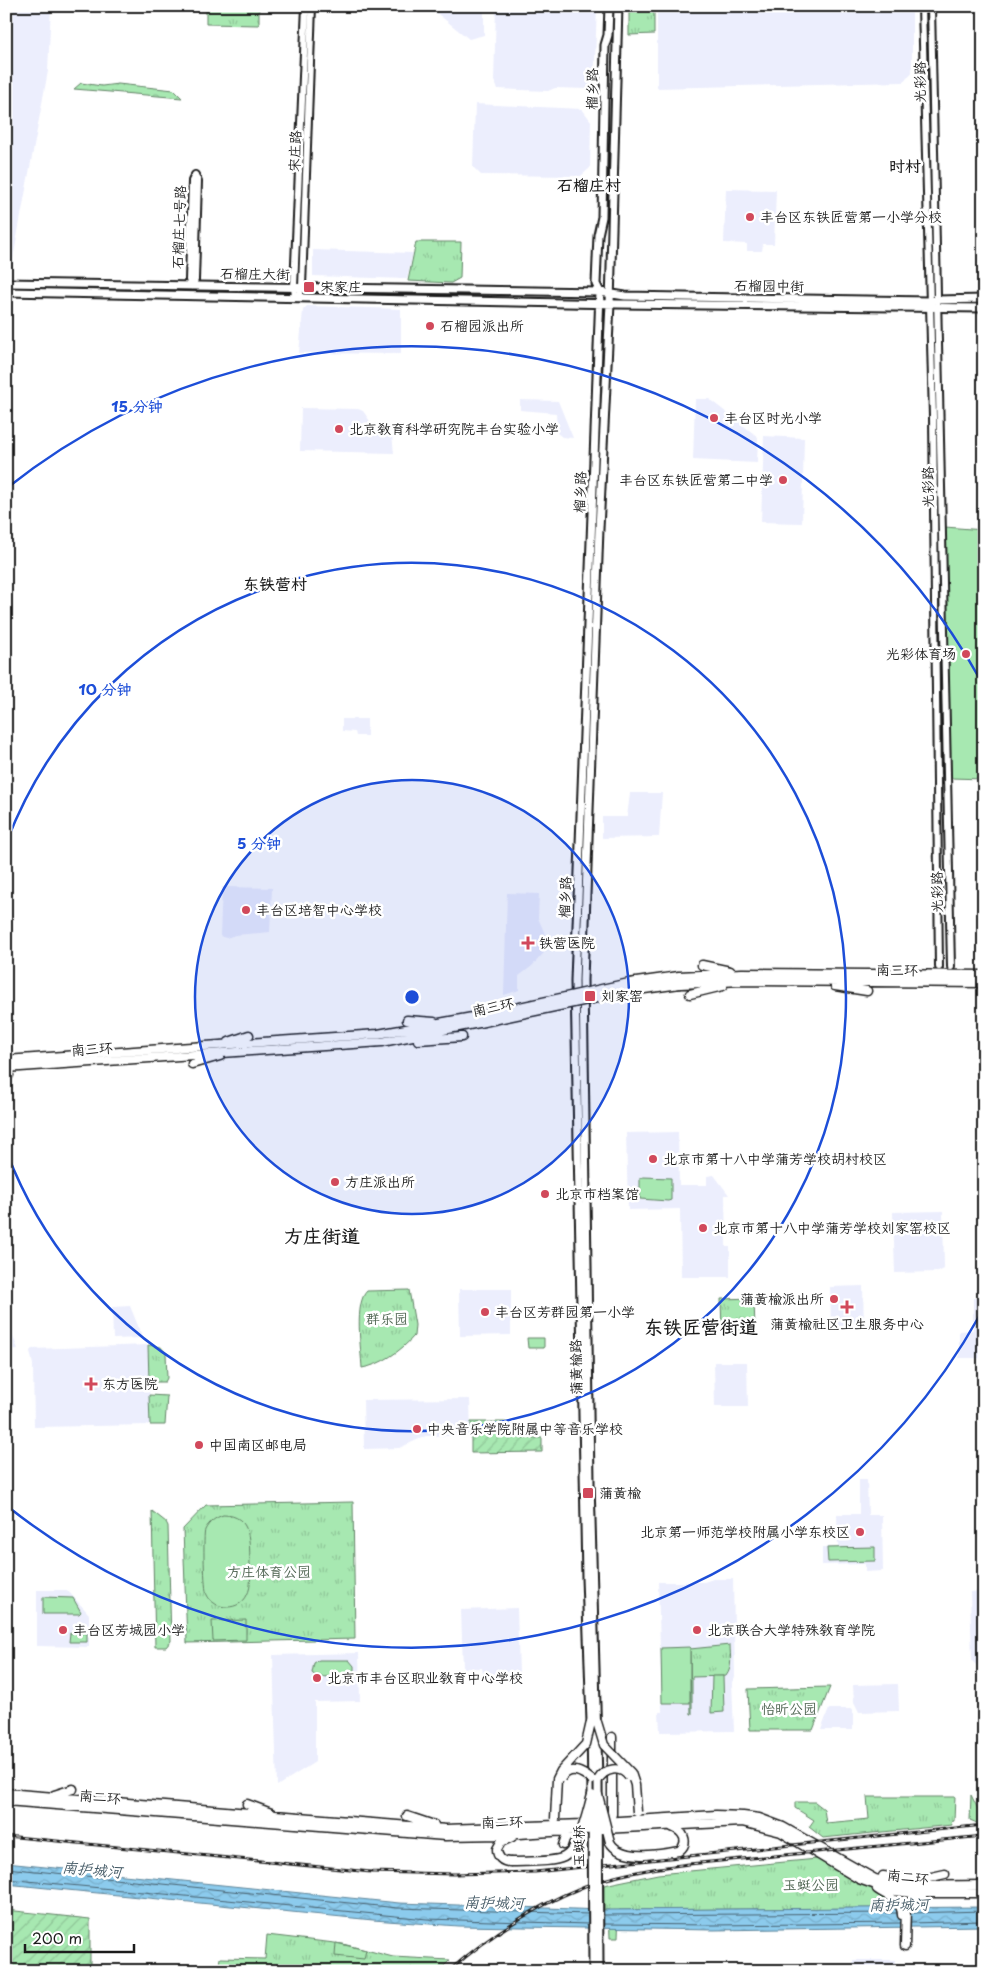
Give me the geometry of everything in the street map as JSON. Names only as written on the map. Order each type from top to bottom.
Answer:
[{"type":"highway","points":[[702,965],[742,977]]},
{"type":"highway","name":"南三环","points":[[156,1054],[220,1045],[378,1034],[444,1022],[478,1020],[630,991],[742,977],[811,981],[984,975]]},
{"type":"highway","name":"南三环","points":[[6,1060],[63,1060],[382,1042],[629,983],[679,976],[884,978],[984,984]]},
{"type":"highway","points":[[690,994],[742,977]]},
{"type":"highway","points":[[811,981],[867,991]]},
{"type":"highway","points":[[407,1020],[444,1022]]},
{"type":"highway","points":[[220,1045],[249,1034]]},
{"type":"highway","points":[[382,1042],[462,1037]]},
{"type":"highway","points":[[192,1064],[238,1051]]},
{"type":"highway","name":"南三环","points":[[7,1072],[63,1060]]},
{"type":"highway","points":[[594,1722],[604,1745],[631,1773],[635,1785],[634,1812],[626,1819],[610,1823]]},
{"type":"highway","points":[[564,1823],[557,1779],[586,1744],[594,1722]]},
{"type":"highway","points":[[610,1823],[612,1818],[612,1737]]},
{"type":"highway","points":[[554,1832],[561,1839],[563,1845],[565,1839],[564,1823],[559,1788],[562,1777],[571,1770],[584,1773],[595,1780],[610,1770],[618,1770],[626,1774],[631,1785],[634,1812]]},
{"type":"highway","points":[[49,1797],[73,1789]]},
{"type":"highway","name":"南二环","points":[[6,1793],[446,1828],[548,1826],[564,1823],[584,1827],[652,1820],[743,1816],[759,1818],[783,1827],[875,1879],[895,1884],[949,1890]]},
{"type":"highway","points":[[595,1795],[610,1842],[617,1850],[629,1854],[679,1851],[684,1846],[684,1835],[678,1829],[671,1826]]},
{"type":"highway","points":[[518,1834],[504,1840],[497,1849],[499,1858],[510,1862],[558,1859],[569,1854],[576,1843],[595,1795]]},
{"type":"highway","name":"南二环","points":[[6,1801],[446,1836],[554,1832],[564,1823]]},
{"type":"highway","points":[[247,1804],[280,1816]]},
{"type":"highway","points":[[634,1812],[652,1820]]},
{"type":"highway","points":[[406,1816],[446,1828]]},
{"type":"highway","name":"南二环","points":[[610,1823],[671,1826],[742,1822],[770,1828],[793,1838],[870,1884],[893,1891],[913,1893],[975,1889],[984,1892]]},
{"type":"highway","points":[[548,1826],[564,1823]]},
{"type":"highway","points":[[848,1864],[878,1875],[905,1880],[918,1880],[944,1874]]},
{"type":"highway","points":[[870,1884],[898,1902],[902,1911],[903,1946]]},
{"type":"highway","name":"南二环","points":[[975,1889],[984,1885]]},
{"type":"highway","points":[[903,1935],[908,1902],[917,1897],[949,1890]]},
{"type":"main road","name":"宋庄路","points":[[298,287],[306,6]]},
{"type":"main road","name":"宋庄路","points":[[297,297],[312,6]]},
{"type":"main road","name":"榴乡路","points":[[579,981],[579,864],[600,292],[596,284],[598,235],[602,217],[605,45],[608,35],[609,6]]},
{"type":"main road","name":"榴乡路","points":[[579,981],[610,304],[618,6]]},
{"type":"main road","name":"光彩路","points":[[922,6],[950,967]]},
{"type":"main road","name":"光彩路","points":[[931,6],[937,300]]},
{"type":"main road","name":"石榴庄七号路","points":[[195,175],[198,181],[195,280],[192,286],[189,280],[192,181],[195,175]]},
{"type":"main road","name":"石榴庄大街","points":[[6,283],[600,292]]},
{"type":"main road","name":"石榴庄大街","points":[[6,292],[139,293],[599,304]]},
{"type":"main road","name":"石榴园中街","points":[[600,292],[634,296],[932,306]]},
{"type":"main road","name":"石榴园中街","points":[[932,306],[937,300],[984,298]]},
{"type":"main road","name":"石榴园中街","points":[[599,304],[932,306]]},
{"type":"main road","name":"光彩路","points":[[932,306],[939,967]]},
{"type":"main road","points":[[932,306],[984,308]]},
{"type":"main road","points":[[577,758],[584,735]]},
{"type":"main road","points":[[575,839],[579,864]]},
{"type":"main road","points":[[579,981],[580,1013]]},
{"type":"main road","name":"蒲黄榆路","points":[[580,1013],[586,1610],[594,1722]]},
{"type":"main road","name":"蒲黄榆路","points":[[580,1013],[594,1722]]},
{"type":"main road","points":[[582,1598],[586,1610]]},
{"type":"main road","name":"玉蜓桥","points":[[593,1971],[594,1722]]},
{"type":"main road","name":"玉蜓桥","points":[[595,1795],[599,1971]]},
{"type":"shaded area","points":[[6,6],[51,6],[48,71],[10,275],[6,275]]},
{"type":"shaded area","points":[[360,6],[409,6],[418,13],[360,12]]},
{"type":"shaded area","points":[[428,6],[484,6],[484,35],[469,39]]},
{"type":"shaded area","points":[[496,6],[597,6],[594,87],[587,89],[555,88],[548,91],[498,89],[494,81]]},
{"type":"shaded area","points":[[657,6],[912,6],[912,73],[903,82],[657,88]]},
{"type":"shaded area","points":[[475,104],[582,109],[591,121],[590,168],[581,176],[481,175],[473,167]]},
{"type":"shaded area","name":"丰台区东铁匠营第一小学分校","points":[[726,189],[776,190],[774,244],[763,244],[762,251],[747,251],[747,244],[724,243]]},
{"type":"shaded area","points":[[313,250],[413,253],[407,279],[313,276]]},
{"type":"shaded area","points":[[307,306],[401,309],[401,354],[299,353],[303,310]]},
{"type":"shaded area","name":"丰台区时光小学","points":[[695,399],[709,399],[758,437],[757,463],[693,460]]},
{"type":"shaded area","points":[[520,400],[558,401],[573,438],[562,437],[557,433],[556,413],[520,410]]},
{"type":"shaded area","name":"北京教育科学研究院丰台实验小学","points":[[301,408],[358,409],[363,411],[374,427],[392,435],[394,453],[300,451]]},
{"type":"shaded area","name":"丰台区东铁匠营第二中学","points":[[764,436],[804,438],[802,523],[761,522]]},
{"type":"shaded area","points":[[342,719],[367,719],[367,736],[356,736],[355,732],[342,731]]},
{"type":"shaded area","points":[[630,793],[662,793],[659,837],[602,838],[602,817],[627,817]]},
{"type":"shaded area","name":"丰台区培智中心学校","points":[[222,887],[272,888],[270,932],[235,935],[226,938],[220,936]]},
{"type":"shaded area","name":"铁营医院","points":[[507,893],[539,894],[538,918],[545,934],[550,939],[550,946],[532,966],[519,976],[519,990],[504,995]]},
{"type":"shaded area","points":[[678,1132],[679,1185],[707,1185],[707,1176],[714,1175],[729,1195],[725,1195],[726,1247],[730,1247],[730,1277],[681,1277],[680,1209],[628,1210],[626,1133]]},
{"type":"shaded area","points":[[943,1211],[944,1269],[938,1272],[895,1273],[893,1212]]},
{"type":"shaded area","name":"蒲黄榆社区卫生服务中心","points":[[863,1286],[864,1329],[831,1327],[830,1287]]},
{"type":"shaded area","name":"丰台区芳群园第一小学","points":[[459,1289],[511,1289],[511,1335],[460,1336]]},
{"type":"shaded area","points":[[973,1298],[984,1298],[984,1358],[959,1358],[959,1331],[973,1330]]},
{"type":"shaded area","points":[[130,1306],[143,1338],[113,1339],[112,1307]]},
{"type":"shaded area","points":[[6,1320],[18,1349],[6,1350]]},
{"type":"shaded area","name":"东方医院","points":[[148,1345],[150,1425],[34,1427],[33,1365],[30,1351],[32,1349]]},
{"type":"shaded area","points":[[714,1362],[747,1362],[748,1407],[715,1407]]},
{"type":"shaded area","name":"中央音乐学院附属中等音乐学校","points":[[470,1399],[471,1436],[426,1436],[399,1448],[364,1449],[363,1400]]},
{"type":"shaded area","name":"北京第一师范学校附属小学东校区","points":[[859,1479],[867,1479],[868,1515],[882,1515],[883,1571],[865,1572],[865,1564],[822,1565],[822,1547],[838,1547],[837,1514],[859,1514]]},
{"type":"shaded area","name":"北京联合大学特殊教育学院","points":[[713,1579],[733,1579],[735,1677],[732,1682],[734,1731],[660,1732],[659,1712],[662,1712],[658,1582],[704,1582]]},
{"type":"shaded area","name":"丰台区芳城园小学","points":[[37,1590],[67,1590],[89,1614],[89,1647],[37,1646]]},
{"type":"shaded area","points":[[984,1591],[983,1671],[972,1661],[970,1592]]},
{"type":"shaded area","points":[[517,1608],[519,1674],[483,1674],[482,1668],[463,1668],[461,1610]]},
{"type":"shaded area","points":[[359,1653],[360,1701],[315,1702],[315,1762],[277,1786],[273,1655]]},
{"type":"shaded area","points":[[898,1684],[899,1711],[859,1712],[854,1702],[853,1685]]},
{"type":"shaded area","points":[[829,1709],[853,1709],[853,1730],[821,1730]]},
{"type":"shaded area","points":[[853,1960],[895,1960],[895,1968],[945,1967],[945,1971],[853,1971]]},
{"type":"green space","points":[[206,6],[259,6],[259,25],[206,24]]},
{"type":"green space","points":[[629,6],[654,6],[654,34],[629,35]]},
{"type":"green space","points":[[81,83],[102,86],[118,84],[174,90],[182,98],[74,89]]},
{"type":"green space","points":[[416,242],[461,242],[460,278],[451,283],[408,281]]},
{"type":"green space","name":"光彩体育场","points":[[945,527],[984,530],[984,779],[951,778]]},
{"type":"green space","points":[[640,1178],[671,1178],[671,1200],[640,1199]]},
{"type":"green space","name":"群乐园","points":[[409,1290],[415,1325],[414,1336],[390,1356],[376,1364],[362,1368],[359,1316],[363,1297],[367,1291]]},
{"type":"green space","points":[[754,1298],[755,1330],[722,1331],[721,1299]]},
{"type":"green space","points":[[527,1338],[544,1338],[544,1348],[528,1348]]},
{"type":"green space","points":[[148,1345],[161,1347],[166,1353],[167,1378],[165,1382],[149,1382]]},
{"type":"green space","points":[[149,1395],[167,1396],[165,1425],[150,1425]]},
{"type":"green space","points":[[471,1422],[505,1422],[509,1424],[510,1437],[542,1438],[542,1452],[471,1453]]},
{"type":"green space","name":"方庄体育公园","points":[[353,1502],[355,1639],[187,1643],[183,1529],[206,1505]]},
{"type":"green space","points":[[152,1511],[166,1522],[168,1526],[171,1641],[166,1647],[155,1647]]},
{"type":"green space","points":[[223,1515],[233,1516],[240,1520],[247,1532],[250,1548],[249,1591],[244,1600],[239,1604],[227,1607],[216,1604],[207,1595],[205,1574],[205,1530],[212,1521]]},
{"type":"green space","points":[[875,1547],[875,1561],[828,1562],[827,1548]]},
{"type":"green space","points":[[43,1597],[73,1598],[81,1612],[79,1614],[43,1614]]},
{"type":"green space","points":[[246,1620],[246,1640],[213,1641],[212,1621]]},
{"type":"green space","points":[[70,1633],[87,1633],[87,1642],[69,1642]]},
{"type":"green space","points":[[730,1645],[730,1665],[726,1676],[692,1677],[691,1714],[690,1649]]},
{"type":"green space","points":[[690,1647],[690,1703],[662,1703],[661,1648]]},
{"type":"green space","points":[[319,1660],[349,1660],[354,1666],[354,1671],[351,1676],[317,1677],[312,1673],[314,1663]]},
{"type":"green space","points":[[712,1676],[723,1676],[724,1712],[711,1713]]},
{"type":"green space","name":"怡昕公园","points":[[830,1687],[813,1730],[750,1730],[748,1689]]},
{"type":"green space","points":[[971,1795],[980,1813],[984,1812],[984,1822],[977,1823],[970,1820]]},
{"type":"green space","points":[[867,1797],[955,1797],[954,1821],[951,1822],[952,1825],[823,1838],[809,1827],[814,1820],[795,1808],[795,1802],[815,1802],[824,1809],[826,1823],[869,1819]]},
{"type":"green space","name":"玉蜓公园","points":[[817,1859],[889,1897],[898,1908],[619,1910],[618,1938],[610,1938],[609,1910],[604,1910],[604,1885],[658,1874]]},
{"type":"green space","points":[[6,1910],[90,1919],[90,1971],[6,1971]]},
{"type":"green space","points":[[267,1935],[343,1944],[393,1957],[450,1960],[439,1971],[218,1971],[220,1958],[265,1959]]},
{"type":"green space","points":[[336,1943],[366,1950],[364,1959],[335,1956]]},
{"type":"water","points":[[6,1863],[399,1903],[604,1910],[984,1907],[984,1926],[714,1930],[458,1926],[373,1920],[6,1884]]},
{"type":"water","points":[[318,1967],[317,1971],[243,1971],[245,1969]]},
{"type":"railway","points":[[6,1836],[371,1872],[454,1874],[535,1872],[984,1825]]},
{"type":"railway","points":[[449,1971],[496,1934],[531,1912],[566,1894],[610,1878],[689,1864],[984,1836]]},
{"type":"place","name":"丰台区东铁匠营第一小学分校","points":[[750,217]]},
{"type":"place","name":"宋家庄","points":[[309,287]]},
{"type":"place","name":"石榴园派出所","points":[[430,326]]},
{"type":"place","name":"丰台区时光小学","points":[[714,418]]},
{"type":"place","name":"北京教育科学研究院丰台实验小学","points":[[339,429]]},
{"type":"place","name":"丰台区东铁匠营第二中学","points":[[783,480]]},
{"type":"place","name":"光彩体育场","points":[[966,654]]},
{"type":"place","name":"丰台区培智中心学校","points":[[246,910]]},
{"type":"place","name":"铁营医院","points":[[528,943]]},
{"type":"place","name":"刘家窑","points":[[590,996]]},
{"type":"place","name":"北京市第十八中学蒲芳学校胡村校区","points":[[653,1159]]},
{"type":"place","name":"方庄派出所","points":[[335,1182]]},
{"type":"place","name":"北京市档案馆","points":[[545,1194]]},
{"type":"place","name":"北京市第十八中学蒲芳学校刘家窑校区","points":[[703,1228]]},
{"type":"place","name":"蒲黄榆派出所","points":[[834,1299]]},
{"type":"place","name":"蒲黄榆社区卫生服务中心","points":[[847,1307]]},
{"type":"place","name":"丰台区芳群园第一小学","points":[[485,1312]]},
{"type":"place","name":"东方医院","points":[[91,1384]]},
{"type":"place","name":"中央音乐学院附属中等音乐学校","points":[[417,1429]]},
{"type":"place","name":"中国南区邮电局","points":[[199,1445]]},
{"type":"place","name":"蒲黄榆","points":[[588,1493]]},
{"type":"place","name":"北京第一师范学校附属小学东校区","points":[[860,1532]]},
{"type":"place","name":"丰台区芳城园小学","points":[[63,1630]]},
{"type":"place","name":"北京联合大学特殊教育学院","points":[[697,1630]]},
{"type":"place","name":"北京市丰台区职业教育中心学校","points":[[317,1678]]},
{"type":"district","name":"时村","points":[[905,166]]},
{"type":"district","name":"石榴庄村","points":[[589,185]]},
{"type":"district","name":"东铁营村","points":[[275,584]]},
{"type":"district","name":"方庄街道","points":[[322,1236]]},
{"type":"district","name":"东铁匠营街道","points":[[701,1327]]},
{"type":"water label","name":"南护城河","points":[[92,1870]]},
{"type":"water label","name":"南护城河","points":[[494,1903]]},
{"type":"water label","name":"南护城河","points":[[899,1905]]}]
